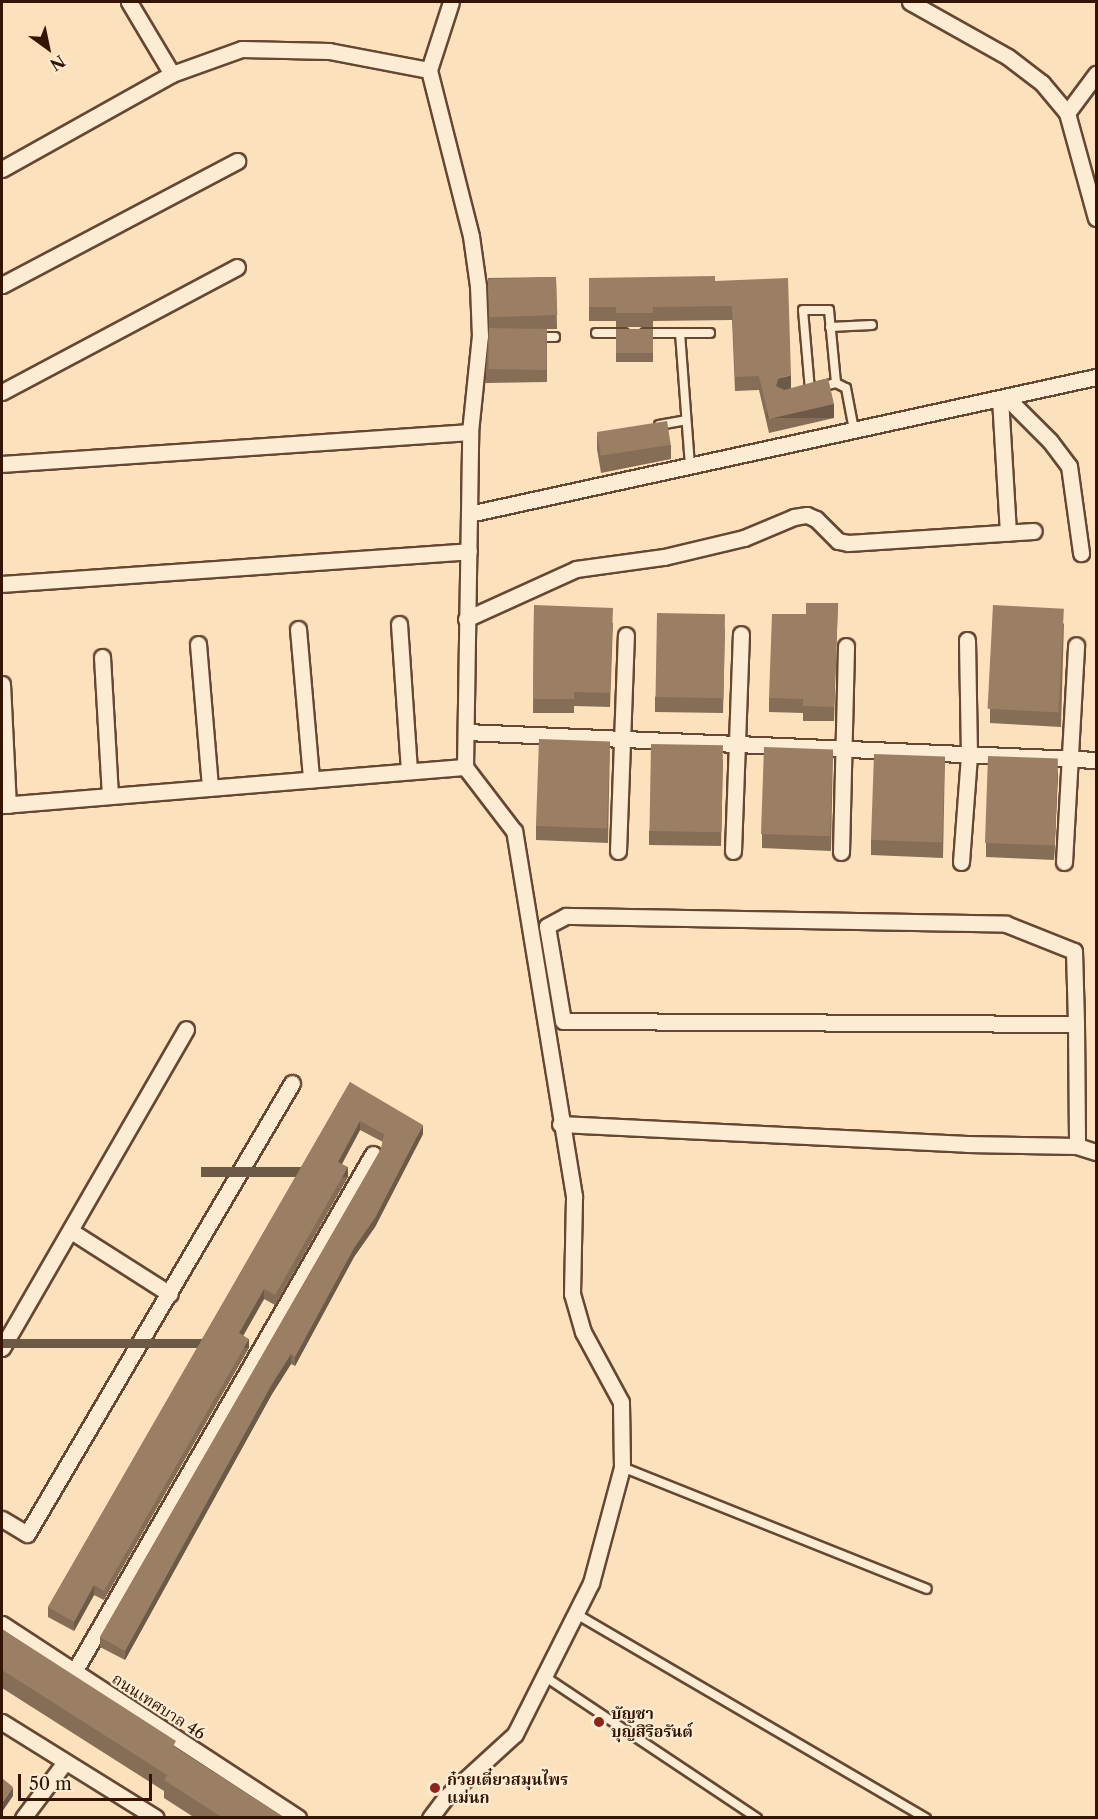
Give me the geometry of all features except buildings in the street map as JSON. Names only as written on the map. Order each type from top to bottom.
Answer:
[{"type":"street","points":[[129,2],[172,74]]},
{"type":"street","points":[[430,1818],[446,1797],[515,1734],[578,1615],[591,1583],[622,1467],[621,1402],[583,1332],[572,1294],[574,1196],[560,1124],[514,831],[465,767],[470,432],[485,336],[471,236],[429,70],[451,2]]},
{"type":"street","points":[[910,2],[1008,57],[1041,83],[1067,113],[1096,218]]},
{"type":"street","points":[[2,170],[172,74],[242,49],[329,51],[429,70]]},
{"type":"street","points":[[1067,113],[1096,74]]},
{"type":"street","points":[[2,285],[237,161]]},
{"type":"street","points":[[2,390],[237,267]]},
{"type":"street","points":[[469,513],[1096,377]]},
{"type":"street","points":[[1003,398],[1008,533]]},
{"type":"street","points":[[1003,398],[1050,441],[1069,466],[1081,553]]},
{"type":"street","points":[[2,464],[470,432]]},
{"type":"street","points":[[466,619],[576,570],[664,557],[744,538],[794,517],[807,515],[816,519],[838,541],[848,543],[1034,531]]},
{"type":"street","points":[[2,584],[469,551]]},
{"type":"street","points":[[399,624],[409,771]]},
{"type":"street","points":[[298,629],[310,779]]},
{"type":"street","points":[[733,851],[741,634]]},
{"type":"street","points":[[618,851],[620,739],[626,635]]},
{"type":"street","points":[[961,862],[969,755],[967,640]]},
{"type":"street","points":[[198,644],[210,788]]},
{"type":"street","points":[[1064,862],[1076,645]]},
{"type":"street","points":[[841,852],[846,646]]},
{"type":"street","points":[[102,657],[110,796]]},
{"type":"street","points":[[2,684],[5,805],[465,767]]},
{"type":"street","points":[[466,732],[1096,760]]},
{"type":"street","points":[[1076,1024],[563,1021],[547,926],[566,916],[1006,924],[1074,951],[1076,1024],[1077,1146]]},
{"type":"street","points":[[2,1348],[186,1029]]},
{"type":"street","points":[[2,1519],[27,1534],[170,1294],[291,1083]]},
{"type":"street","points":[[560,1124],[967,1144],[1077,1146],[1096,1152]]},
{"type":"street","points":[[74,1672],[373,1154]]},
{"type":"street","points":[[70,1231],[170,1294]]},
{"type":"street","name":"ถนนเทศบาล 46","points":[[2,1624],[298,1818]]},
{"type":"street","points":[[2,1722],[156,1818]]},
{"type":"street","points":[[23,1818],[65,1762]]},
{"type":"lane","points":[[810,390],[803,310],[829,310],[836,383]]},
{"type":"lane","points":[[830,327],[872,325]]},
{"type":"lane","points":[[596,333],[710,333]]},
{"type":"lane","points":[[680,333],[690,466]]},
{"type":"lane","points":[[534,337],[555,337]]},
{"type":"lane","points":[[801,393],[836,383],[846,388],[854,430]]},
{"type":"lane","points":[[651,427],[686,420]]},
{"type":"lane","points":[[622,1467],[927,1589]]},
{"type":"lane","points":[[578,1615],[926,1818]]},
{"type":"lane","points":[[544,1676],[753,1812],[757,1818]]},
{"type":"place","name":"บัญชา บุญสิริอรันต์","points":[[599,1722]]},
{"type":"place","name":"ก๋วยเตี๋ยวสมุนไพร แม่นก","points":[[435,1788]]}]
